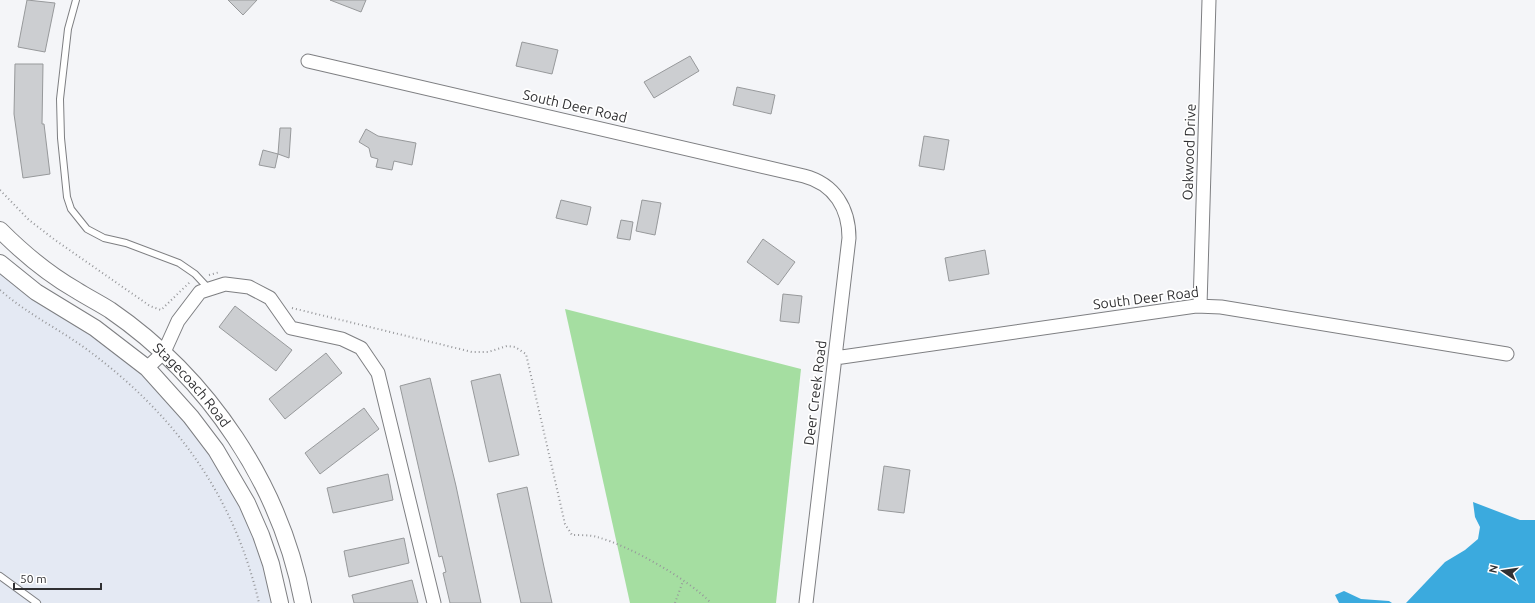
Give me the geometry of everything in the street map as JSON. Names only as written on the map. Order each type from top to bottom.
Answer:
[{"type":"street","name":"Oakwood Drive","points":[[1200,306],[1209,0]]},
{"type":"street","name":"South Deer Road","points":[[308,61],[804,176],[821,182],[832,191]]},
{"type":"street","name":"Deer Creek Road","points":[[806,603],[849,238],[849,225],[846,212],[840,200],[832,191]]},
{"type":"street","name":"Stagecoach Road","points":[[0,230],[14,244],[51,274],[109,310],[164,352],[209,402],[235,436],[254,465],[282,525],[293,556],[303,603]]},
{"type":"street","name":"Stagecoach Road","points":[[0,263],[36,292],[95,328],[147,368],[191,417],[216,450],[234,478],[261,535],[271,564],[280,603]]},
{"type":"street","points":[[147,368],[164,352],[178,321],[200,292],[225,284],[249,287],[270,298],[291,328],[342,339],[361,348],[378,373],[434,603]]},
{"type":"street","name":"South Deer Road","points":[[835,358],[1175,308],[1200,306],[1221,308],[1507,354]]},
{"type":"lane","points":[[76,0],[68,29],[60,99],[61,138],[67,197],[72,209],[88,229],[104,238],[126,243],[179,263],[195,274],[209,289]]},
{"type":"lane","points":[[0,576],[37,603]]},
{"type":"path","points":[[0,290],[29,313],[84,347],[116,372],[151,403],[190,448],[208,475],[233,523],[245,553],[259,603]]},
{"type":"path","points":[[675,603],[683,581]]},
{"type":"shaded area","points":[[0,263],[147,368],[234,477],[280,603],[0,603]]},
{"type":"green space","points":[[565,309],[801,369],[776,603],[630,603]]},
{"type":"water","points":[[1473,502],[1520,520],[1535,520],[1535,603],[1406,603],[1445,562],[1465,550],[1478,539],[1480,527],[1475,517]]},
{"type":"water","points":[[1344,591],[1361,599],[1389,601],[1392,603],[1339,603],[1335,595]]},
{"type":"building","points":[[27,0],[55,3],[45,52],[18,47]]},
{"type":"building","points":[[228,0],[257,0],[243,15]]},
{"type":"building","points":[[330,0],[366,0],[361,12]]},
{"type":"building","points":[[522,42],[558,50],[552,74],[516,66]]},
{"type":"building","points":[[690,56],[699,71],[654,98],[644,82]]},
{"type":"building","points":[[15,64],[43,64],[42,124],[44,124],[50,174],[23,178],[14,114]]},
{"type":"building","points":[[737,87],[775,95],[771,114],[733,105]]},
{"type":"building","points":[[280,128],[291,128],[289,158],[278,154]]},
{"type":"building","points":[[366,129],[378,136],[416,143],[412,165],[394,161],[392,170],[376,167],[378,159],[371,157],[369,148],[359,142]]},
{"type":"building","points":[[924,136],[949,140],[944,170],[919,166]]},
{"type":"building","points":[[263,150],[278,154],[275,168],[259,165]]},
{"type":"building","points":[[561,200],[591,207],[587,225],[556,218]]},
{"type":"building","points":[[642,200],[661,203],[655,235],[636,231]]},
{"type":"building","points":[[621,220],[633,222],[630,240],[617,238]]},
{"type":"building","points":[[763,239],[795,262],[778,285],[747,262]]},
{"type":"building","points":[[985,250],[989,274],[949,281],[945,258]]},
{"type":"building","points":[[783,294],[802,296],[799,323],[780,321]]},
{"type":"building","points":[[235,306],[292,350],[276,371],[219,327]]},
{"type":"building","points":[[326,353],[342,373],[285,419],[269,399]]},
{"type":"building","points":[[500,374],[519,455],[489,462],[471,381]]},
{"type":"building","points":[[430,378],[456,486],[481,603],[450,603],[443,573],[446,572],[442,556],[439,557],[400,386]]},
{"type":"building","points":[[364,408],[379,429],[320,474],[305,453]]},
{"type":"building","points":[[884,466],[910,470],[904,513],[878,510]]},
{"type":"building","points":[[388,474],[393,500],[333,513],[327,488]]},
{"type":"building","points":[[527,487],[552,603],[521,603],[497,494]]},
{"type":"building","points":[[404,538],[409,563],[349,577],[344,551]]},
{"type":"building","points":[[412,580],[418,603],[354,603],[352,595]]}]
